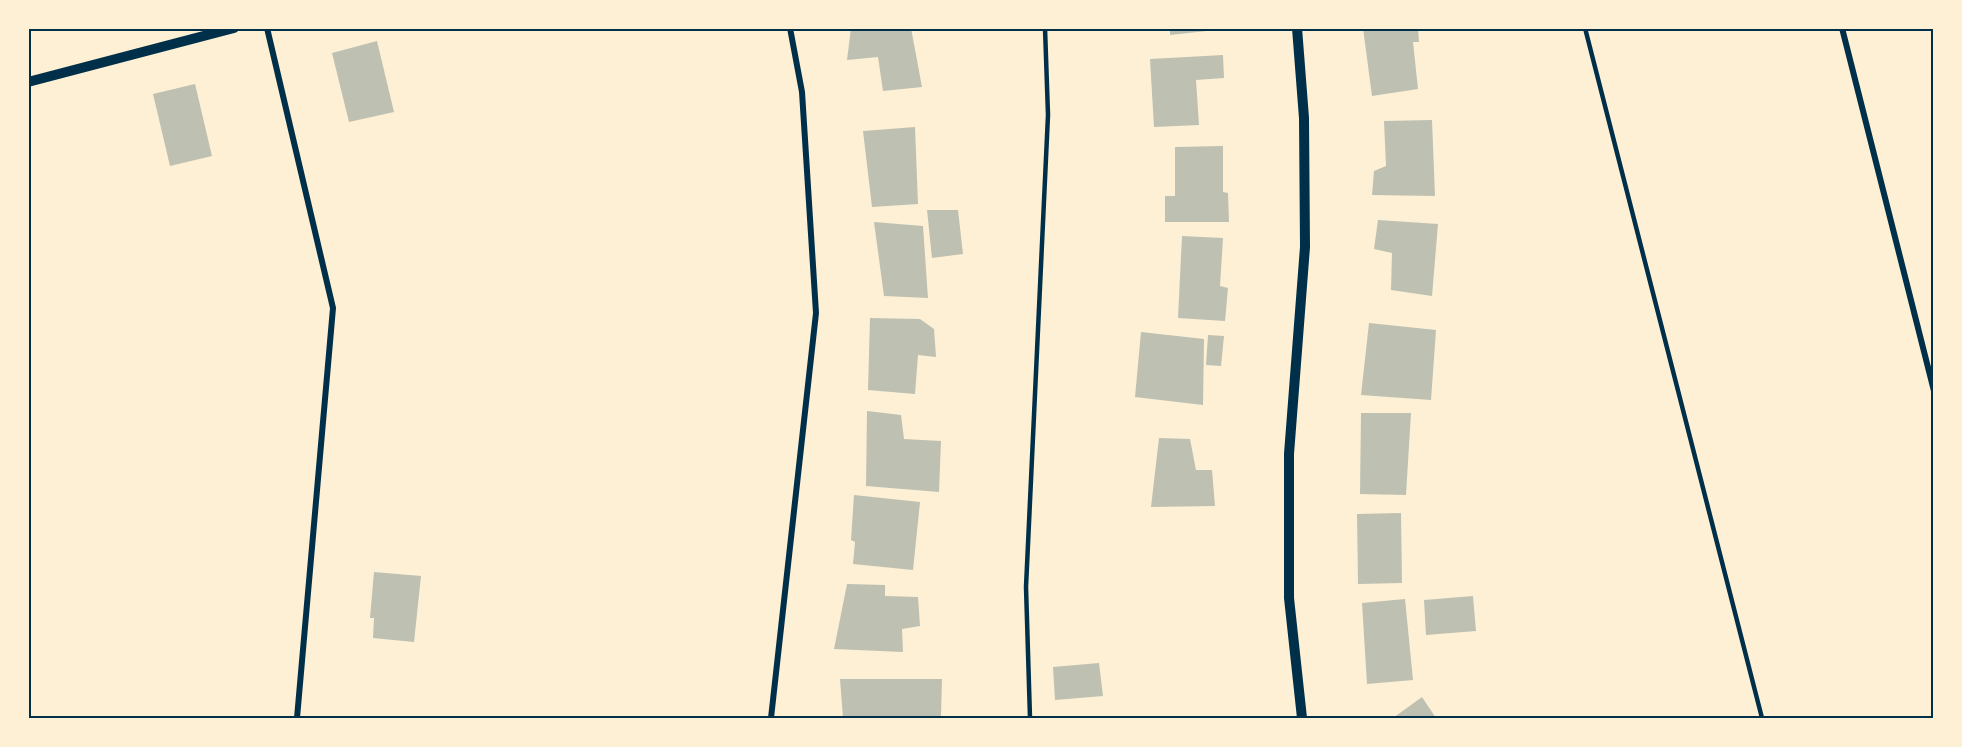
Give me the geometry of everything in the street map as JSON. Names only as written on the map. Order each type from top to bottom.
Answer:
[{"type":"street","points":[[28,82],[234,28]]},
{"type":"street","points":[[267,28],[333,308],[297,718]]},
{"type":"street","points":[[771,718],[816,313],[802,92],[790,28]]},
{"type":"street","points":[[1298,28],[1304,118],[1305,247],[1289,454],[1288,598],[1302,718]]},
{"type":"street","points":[[1842,28],[1934,391]]},
{"type":"lane","points":[[1030,718],[1026,587],[1048,115],[1045,28]]},
{"type":"lane","points":[[1585,28],[1762,718]]},
{"type":"building","points":[[851,28],[911,28],[922,87],[883,91],[878,57],[847,60]]},
{"type":"building","points":[[1170,28],[1216,28],[1216,30],[1170,35]]},
{"type":"building","points":[[1363,28],[1418,28],[1419,42],[1413,42],[1418,89],[1372,96]]},
{"type":"building","points":[[377,41],[394,112],[349,122],[332,53]]},
{"type":"building","points":[[1223,55],[1224,78],[1196,80],[1199,125],[1154,127],[1150,59]]},
{"type":"building","points":[[195,84],[212,156],[170,166],[153,94]]},
{"type":"building","points":[[1432,120],[1435,196],[1372,195],[1374,171],[1386,166],[1384,121]]},
{"type":"building","points":[[915,127],[918,204],[872,207],[863,131]]},
{"type":"building","points":[[1223,146],[1223,192],[1228,193],[1229,222],[1165,222],[1165,196],[1175,196],[1175,147]]},
{"type":"building","points":[[927,210],[958,210],[963,254],[932,258]]},
{"type":"building","points":[[1378,220],[1438,224],[1432,296],[1391,290],[1392,253],[1374,249]]},
{"type":"building","points":[[874,222],[923,226],[928,298],[884,296]]},
{"type":"building","points":[[1182,236],[1223,238],[1220,286],[1228,288],[1225,321],[1178,318]]},
{"type":"building","points":[[870,318],[920,319],[934,329],[936,357],[918,355],[915,394],[868,390]]},
{"type":"building","points":[[1369,323],[1436,330],[1431,400],[1361,395]]},
{"type":"building","points":[[1141,332],[1204,339],[1203,405],[1135,397]]},
{"type":"building","points":[[1208,335],[1224,336],[1221,366],[1206,365]]},
{"type":"building","points":[[867,411],[901,415],[904,439],[941,441],[939,492],[866,486]]},
{"type":"building","points":[[1361,413],[1411,413],[1406,495],[1360,494]]},
{"type":"building","points":[[1159,438],[1190,439],[1196,470],[1212,470],[1215,506],[1151,507]]},
{"type":"building","points":[[854,495],[920,502],[913,570],[853,564],[855,542],[851,540]]},
{"type":"building","points":[[1401,513],[1402,583],[1358,584],[1357,514]]},
{"type":"building","points":[[374,572],[421,576],[414,642],[373,638],[374,618],[370,618]]},
{"type":"building","points":[[847,584],[885,585],[885,596],[918,597],[920,626],[902,629],[903,652],[834,649]]},
{"type":"building","points":[[1473,596],[1476,631],[1426,635],[1424,600]]},
{"type":"building","points":[[1405,599],[1413,680],[1367,684],[1362,603]]},
{"type":"building","points":[[1099,663],[1103,696],[1055,700],[1053,667]]},
{"type":"building","points":[[840,679],[942,679],[941,716],[843,718]]},
{"type":"building","points":[[1422,697],[1436,718],[1393,718]]}]
